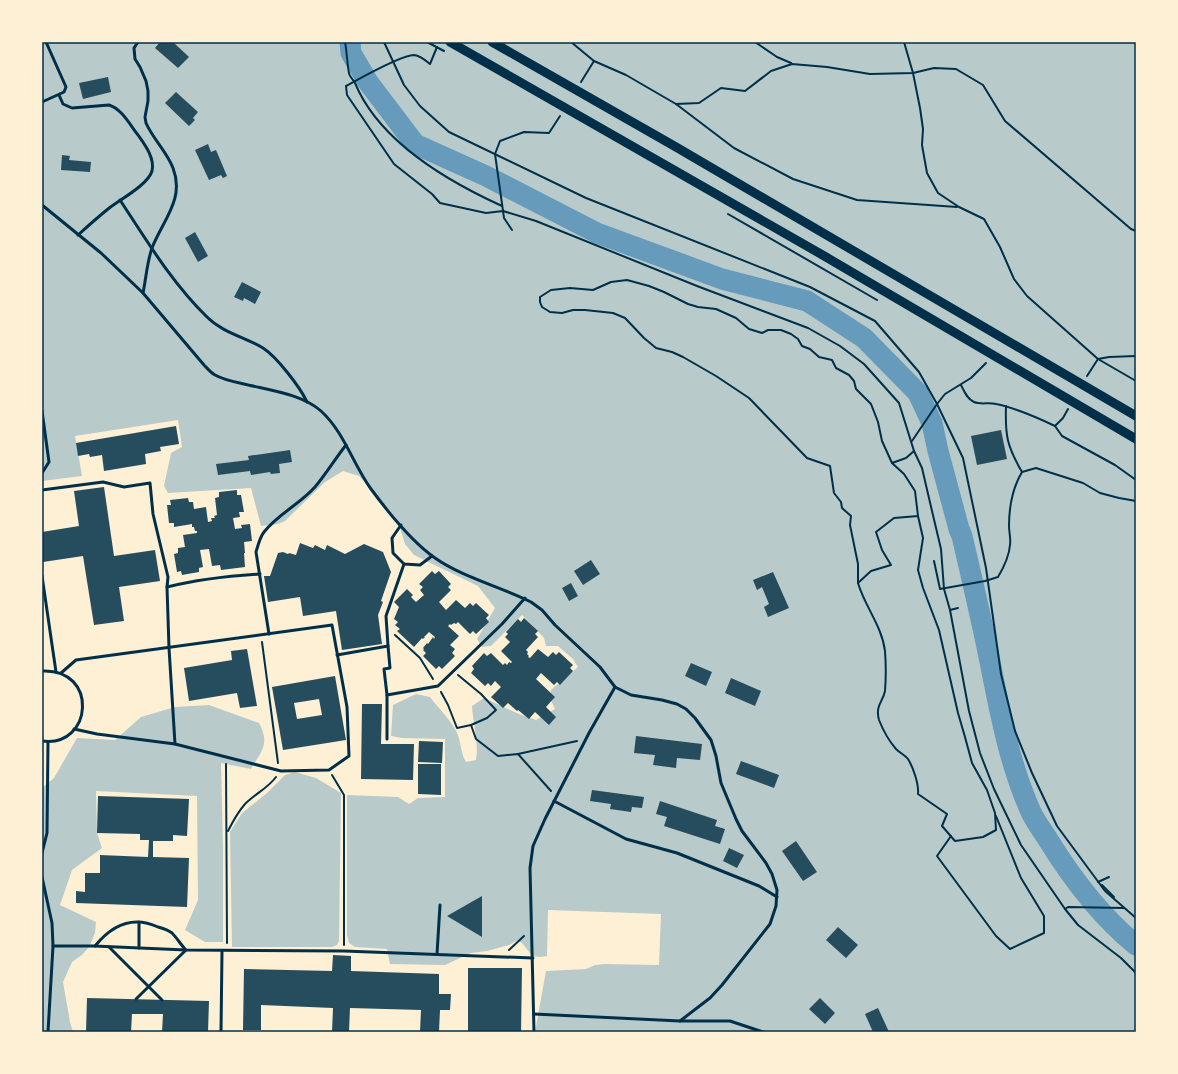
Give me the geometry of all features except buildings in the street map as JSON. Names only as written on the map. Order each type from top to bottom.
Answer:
[{"type":"main road","points":[[450,42],[665,164],[1136,439]]},
{"type":"main road","points":[[492,42],[738,183],[1136,416]]},
{"type":"lane","points":[[42,102],[64,92],[66,87],[46,42]]},
{"type":"lane","points":[[138,42],[134,48],[135,59],[146,81],[148,91],[146,123],[173,167],[177,185],[175,200],[152,249],[143,293]]},
{"type":"lane","points":[[59,95],[63,104],[72,108],[109,105],[114,107],[146,147],[151,158],[152,171],[149,177],[78,235]]},
{"type":"lane","points":[[120,200],[180,288],[218,327],[263,348],[273,356],[302,391],[308,402]]},
{"type":"lane","points":[[42,205],[101,253],[143,293],[204,365],[215,375],[232,381],[296,397],[308,402],[321,411],[340,433],[371,489],[401,526],[432,556],[450,567],[525,598],[542,610],[572,642],[600,667],[615,688],[631,695],[677,704],[686,709],[695,718],[711,740],[716,756],[721,783],[742,831],[766,863],[777,890],[777,897],[776,906],[770,924],[761,936],[710,998],[680,1021]]},
{"type":"lane","points":[[42,411],[49,462],[42,473]]},
{"type":"lane","points":[[269,634],[256,552],[258,543],[264,532],[273,522],[315,487],[346,445]]},
{"type":"lane","points":[[42,490],[103,482],[124,487],[150,483],[156,530],[168,577],[169,648],[176,744]]},
{"type":"lane","points":[[401,526],[392,538],[393,553],[404,564],[420,565],[432,556]]},
{"type":"lane","points":[[387,739],[387,695],[384,669],[390,668],[386,616],[404,564]]},
{"type":"lane","points":[[167,587],[195,580],[260,574]]},
{"type":"lane","points":[[42,576],[56,672]]},
{"type":"lane","points":[[387,695],[438,686],[502,624],[525,598]]},
{"type":"lane","points":[[60,673],[76,660],[332,625],[347,708],[349,756],[329,770],[280,770],[176,744],[97,734],[74,729]]},
{"type":"lane","points":[[337,655],[388,646]]},
{"type":"lane","points":[[42,671],[60,673],[75,683],[81,694],[83,707],[82,716],[78,726],[66,737],[57,741],[42,741]]},
{"type":"lane","points":[[534,1032],[530,868],[533,846],[586,739],[615,688]]},
{"type":"lane","points":[[42,853],[47,833],[48,742]]},
{"type":"lane","points":[[554,802],[626,839],[677,853],[760,886],[777,897]]},
{"type":"lane","points":[[42,877],[52,922],[53,946],[48,1032]]},
{"type":"lane","points":[[437,954],[440,905]]},
{"type":"lane","points":[[139,948],[140,922]]},
{"type":"lane","points":[[94,946],[104,935],[121,924],[148,922],[171,932],[186,950]]},
{"type":"lane","points":[[53,946],[94,946],[222,951],[344,951],[533,958]]},
{"type":"lane","points":[[109,947],[162,1000]]},
{"type":"lane","points":[[136,1000],[186,950]]},
{"type":"lane","points":[[221,1032],[222,951]]},
{"type":"lane","points":[[534,1014],[730,1022],[763,1032]]},
{"type":"path","points":[[345,42],[349,74],[371,113],[392,136],[418,158],[451,180],[502,206]]},
{"type":"path","points":[[384,42],[404,85],[420,106],[449,132],[586,198],[810,287],[875,321],[919,372],[937,404],[963,458],[986,581],[1001,674],[1015,732],[1032,773],[1057,826],[1105,891],[1136,918]]},
{"type":"path","points":[[427,42],[444,51]]},
{"type":"path","points":[[571,42],[594,61],[626,75],[676,104],[734,148],[793,179],[857,200],[958,207]]},
{"type":"path","points":[[755,42],[777,57],[792,64]]},
{"type":"path","points":[[904,42],[913,73],[920,108],[923,129],[922,145],[926,173],[938,194],[958,207],[984,219],[1000,247],[1014,279],[1027,296],[1098,359],[1136,381]]},
{"type":"path","points":[[437,47],[430,64],[422,57],[413,55],[393,62],[346,86],[347,95],[394,164],[432,194],[440,203],[486,212],[503,211],[536,221],[801,326],[840,346],[864,364],[899,403],[914,451],[922,468],[941,549],[944,589],[950,610],[969,711],[980,753],[994,789],[1021,845],[1078,924],[1121,958],[1136,973]]},
{"type":"path","points":[[676,104],[699,103],[721,88],[745,91],[771,71],[792,64],[828,66],[870,74],[913,73],[934,68],[956,69],[983,85],[1004,121],[1130,229],[1136,231]]},
{"type":"path","points":[[554,114],[560,117]]},
{"type":"path","points":[[512,230],[504,218],[502,206],[495,154],[500,141],[524,132],[549,133],[553,128]]},
{"type":"path","points":[[726,213],[877,300]]},
{"type":"path","points":[[950,836],[937,856],[996,936],[1010,949],[1044,933],[1044,916],[1021,878],[987,790],[972,763],[958,713],[939,630],[923,588],[918,570],[923,538],[918,516],[915,490],[904,474],[892,463],[882,441],[874,410],[866,398],[856,389],[854,381],[849,375],[836,368],[832,360],[819,357],[810,349],[802,346],[791,334],[781,330],[768,330],[762,333],[749,329],[736,318],[716,309],[688,304],[650,286],[627,280],[611,282],[593,290],[570,288],[551,290],[540,297],[542,307],[550,312],[562,313],[573,310],[585,310],[613,314],[625,318],[656,348],[672,352],[683,357],[716,376],[749,398],[806,458],[830,466],[834,493],[841,502],[842,508],[851,516],[850,525],[858,564],[858,583],[862,596],[881,632],[885,650],[886,676],[884,693],[878,704],[879,719],[886,736],[897,750],[908,758],[919,786],[918,794],[947,814],[942,826],[955,841],[983,837],[996,830],[995,813]]},
{"type":"path","points":[[912,441],[945,394],[971,378],[994,355]]},
{"type":"path","points":[[1091,371],[1098,359],[1136,356]]},
{"type":"path","points":[[979,359],[986,363]]},
{"type":"path","points":[[961,385],[967,396],[973,402],[983,404],[994,403],[1006,406],[1055,426],[1062,436],[1115,465],[1136,480]]},
{"type":"path","points":[[1006,406],[1008,442],[1013,456],[1022,472]]},
{"type":"path","points":[[1066,409],[1073,413]]},
{"type":"path","points":[[1055,426],[1063,418]]},
{"type":"path","points":[[892,463],[906,458],[914,451]]},
{"type":"path","points":[[934,561],[940,589],[986,581],[998,577],[1007,560],[1010,544],[1009,524],[1011,501],[1015,484],[1022,472],[1036,468],[1083,483],[1100,493],[1136,501]]},
{"type":"path","points":[[858,583],[871,571],[891,565],[882,550],[876,532],[894,518],[918,516]]},
{"type":"path","points":[[950,610],[958,608]]},
{"type":"path","points":[[387,628],[420,658],[438,686],[458,728],[472,725],[486,718],[496,710],[481,694],[453,672]]},
{"type":"path","points":[[227,832],[235,817],[246,804],[270,785],[280,770],[261,635]]},
{"type":"path","points":[[472,725],[476,739],[498,756],[518,754],[586,739]]},
{"type":"path","points":[[518,754],[556,797]]},
{"type":"path","points":[[226,756],[228,951]]},
{"type":"path","points":[[329,770],[344,795],[344,951]]},
{"type":"path","points":[[1098,881],[1109,877]]},
{"type":"path","points":[[1067,908],[1125,908],[1098,881]]},
{"type":"path","points":[[494,956],[508,950],[524,938],[531,920]]},
{"type":"shaded area","points":[[42,42],[1136,42],[1136,1032],[535,1032],[546,971],[586,969],[595,965],[604,964],[659,965],[661,914],[548,910],[547,956],[540,957],[532,956],[518,940],[509,945],[487,951],[471,953],[445,965],[390,964],[387,949],[355,947],[349,943],[347,935],[347,795],[398,797],[409,804],[418,798],[445,797],[445,739],[402,738],[391,736],[393,705],[416,694],[430,697],[449,720],[458,735],[466,762],[476,760],[477,753],[472,706],[484,698],[536,720],[555,709],[550,698],[551,690],[578,667],[573,659],[558,646],[546,646],[544,638],[522,615],[491,646],[482,647],[477,639],[495,608],[478,586],[414,555],[405,544],[397,519],[359,476],[343,471],[325,482],[285,521],[278,524],[261,526],[251,488],[168,493],[164,486],[171,453],[182,447],[178,420],[75,436],[82,476],[42,481]]},
{"type":"shaded area","points":[[209,705],[259,723],[264,736],[263,747],[251,769],[221,763],[223,942],[205,942],[185,930],[198,900],[197,796],[96,791],[97,833],[102,848],[72,870],[60,905],[96,922],[95,933],[89,947],[82,955],[72,962],[63,982],[73,1032],[42,1032],[42,788],[54,778],[77,738],[115,740],[141,717],[175,707]]},
{"type":"shaded area","points":[[295,772],[316,778],[341,793],[339,941],[337,945],[332,947],[232,947],[230,832],[242,813],[266,794],[285,775]]},
{"type":"waterway","points":[[350,42],[351,53],[368,82],[415,144],[486,176],[597,233],[722,279],[807,301],[864,338],[918,393],[932,423],[938,451],[962,536],[982,623],[1000,713],[1010,753],[1023,793],[1034,819],[1076,881],[1110,922],[1136,945]]}]
